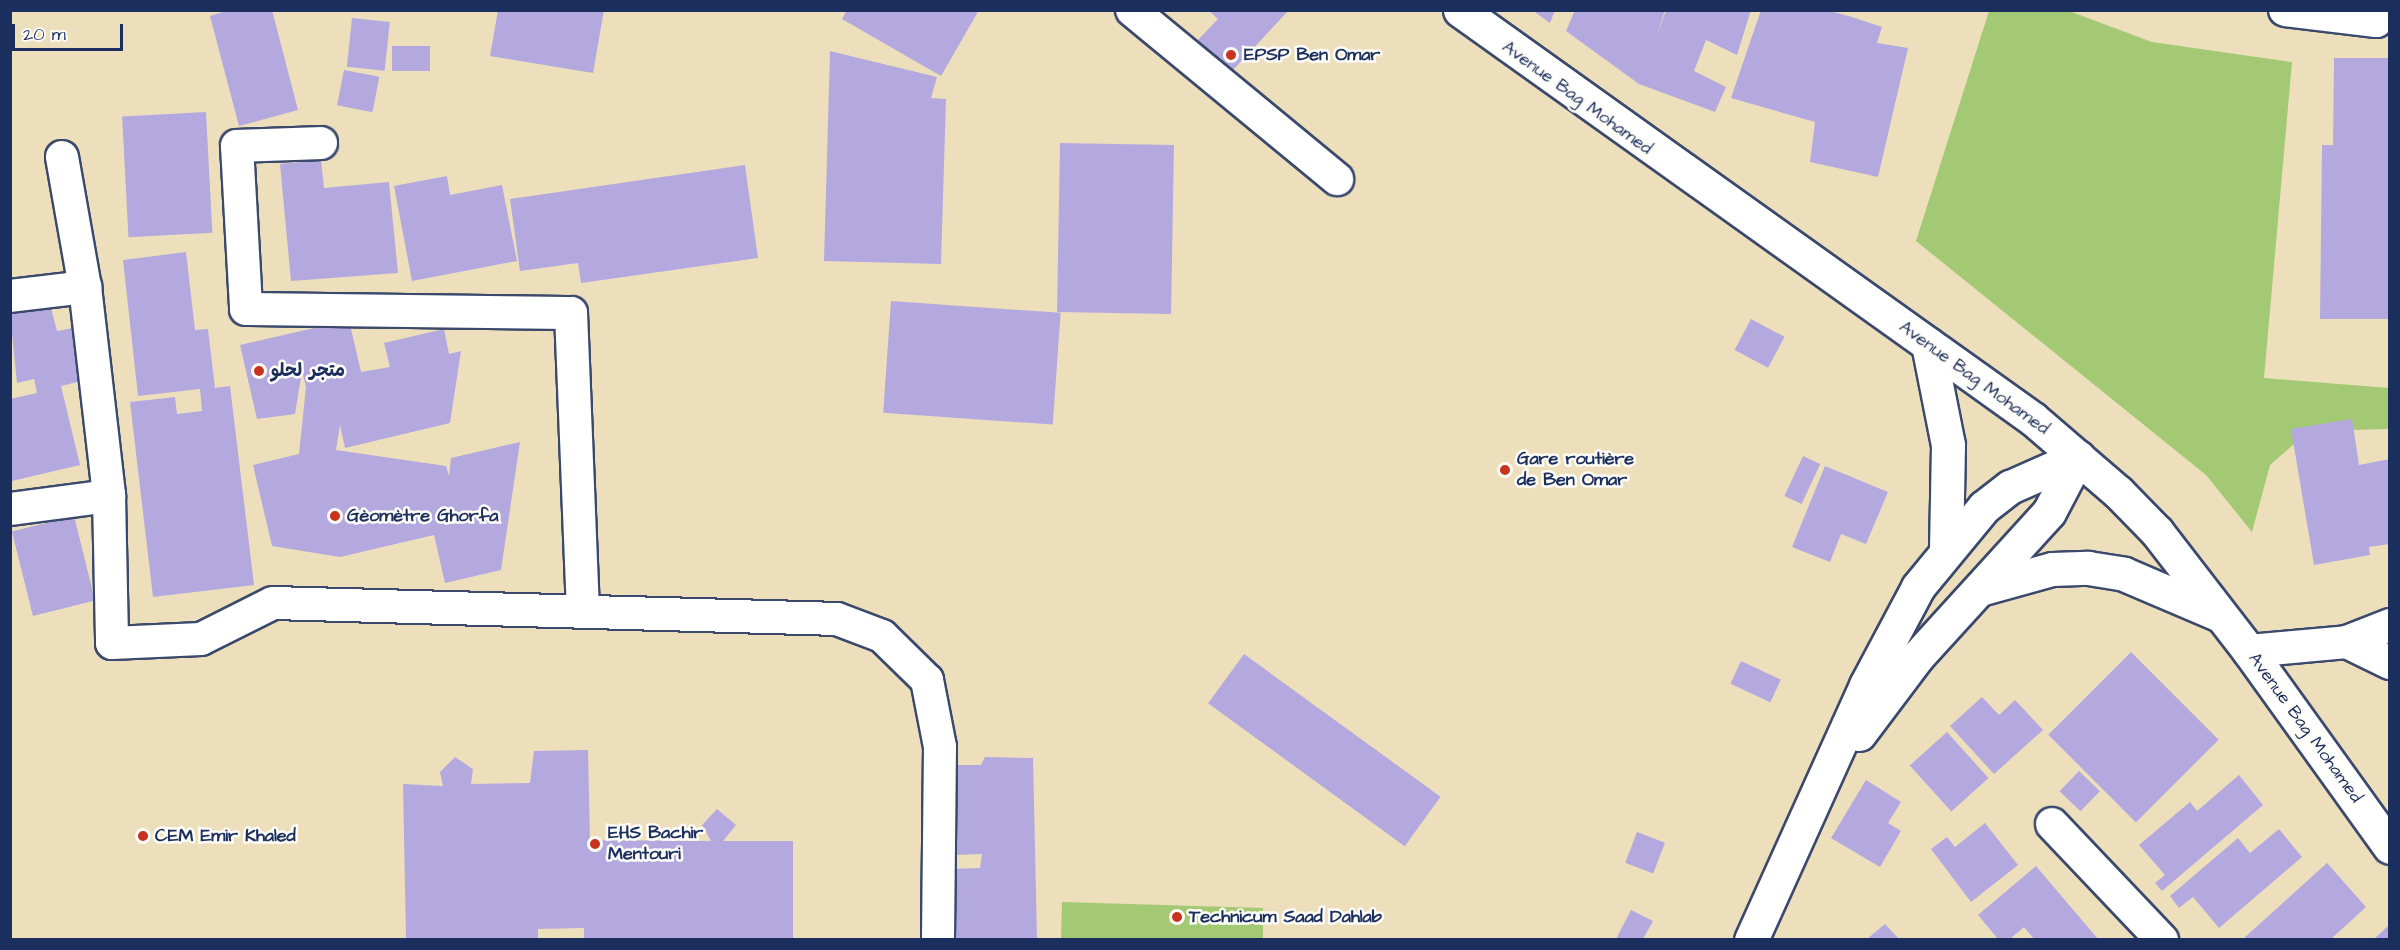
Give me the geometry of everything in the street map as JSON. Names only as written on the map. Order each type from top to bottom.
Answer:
[{"type":"main road","name":"Avenue Bag Mohamed","points":[[1460,10],[1928,344],[2078,457],[2157,532],[2249,651],[2390,847]]},
{"type":"main road","points":[[1928,344],[1948,445],[1946,548]]},
{"type":"main road","points":[[1751,939],[1895,625],[1946,548],[1965,524],[2010,487],[2078,457]]},
{"type":"main road","points":[[1812,803],[1917,657],[2049,512],[2078,457]]},
{"type":"main road","points":[[1979,590],[2016,576],[2088,568],[2124,574],[2222,616]]},
{"type":"street","points":[[1132,10],[1337,179]]},
{"type":"street","points":[[2285,10],[2374,16]]},
{"type":"street","points":[[321,143],[237,146],[246,309],[571,313],[583,610]]},
{"type":"street","points":[[62,156],[85,287],[109,496],[112,643],[201,639],[273,603],[837,619],[882,636],[927,680],[940,747],[938,939]]},
{"type":"street","points":[[10,296],[85,287]]},
{"type":"street","points":[[10,509],[109,496]]},
{"type":"street","points":[[2249,651],[2347,642],[2390,625]]},
{"type":"street","points":[[2347,642],[2390,663]]},
{"type":"street","points":[[2052,824],[2162,939]]},
{"type":"green space","points":[[1989,11],[2069,11],[2152,42],[2292,62],[2264,378],[2389,388],[2389,429],[2309,431],[2270,465],[2252,532],[2206,475],[1916,241]]},
{"type":"green space","name":"Technicum Saad Dahlab","points":[[1062,902],[1263,908],[1263,939],[1061,939]]},
{"type":"building","points":[[229,10],[272,10],[298,110],[239,126],[210,16]]},
{"type":"building","points":[[498,10],[604,10],[593,73],[490,56]]},
{"type":"building","points":[[847,10],[979,10],[941,76],[842,19]]},
{"type":"building","name":"EPSP Ben Omar","points":[[1208,10],[1289,10],[1232,71],[1198,40],[1218,19]]},
{"type":"building","points":[[1532,10],[1555,10],[1550,23]]},
{"type":"building","points":[[1575,10],[1665,10],[1656,38],[1666,10],[1751,10],[1737,55],[1706,40],[1694,71],[1726,87],[1715,112],[1639,84],[1566,31]]},
{"type":"building","points":[[1761,10],[1826,10],[1882,27],[1877,43],[1908,48],[1878,177],[1810,162],[1815,122],[1731,98]]},
{"type":"building","points":[[352,18],[390,22],[385,71],[347,67]]},
{"type":"building","points":[[392,46],[430,46],[430,71],[392,71]]},
{"type":"building","points":[[830,51],[937,77],[931,98],[946,99],[941,264],[824,261]]},
{"type":"building","points":[[2334,58],[2390,58],[2390,319],[2320,319],[2322,145],[2333,145]]},
{"type":"building","points":[[344,70],[379,77],[372,112],[337,105]]},
{"type":"building","points":[[206,112],[212,233],[128,237],[122,116]]},
{"type":"building","points":[[1060,143],[1174,145],[1171,314],[1057,312]]},
{"type":"building","points":[[321,160],[324,188],[389,182],[398,273],[291,281],[280,164]]},
{"type":"building","points":[[745,165],[758,258],[581,283],[578,263],[520,271],[510,199]]},
{"type":"building","points":[[447,176],[450,195],[502,185],[517,261],[412,281],[394,186]]},
{"type":"building","points":[[186,252],[195,330],[208,329],[215,388],[230,386],[254,585],[153,597],[130,402],[175,397],[177,414],[202,411],[200,389],[138,396],[123,260]]},
{"type":"building","points":[[891,301],[1061,313],[1053,425],[883,413]]},
{"type":"building","points":[[50,304],[57,331],[73,328],[86,380],[61,386],[80,465],[12,481],[10,399],[37,393],[34,379],[17,383],[10,314]]},
{"type":"building","points":[[1751,319],[1785,337],[1768,368],[1735,350]]},
{"type":"building","points":[[349,320],[361,372],[390,367],[384,343],[444,329],[449,354],[461,351],[450,423],[345,448],[340,425],[336,450],[446,466],[449,476],[451,458],[520,442],[501,570],[445,583],[434,535],[340,557],[272,546],[253,465],[299,454],[306,387],[302,371],[295,414],[257,419],[240,345]]},
{"type":"building","points":[[2352,419],[2359,465],[2390,459],[2390,544],[2369,547],[2370,555],[2314,565],[2291,429]]},
{"type":"building","points":[[1803,456],[1820,464],[1802,504],[1784,496]]},
{"type":"building","points":[[1825,466],[1888,492],[1866,544],[1841,534],[1830,562],[1792,547]]},
{"type":"building","points":[[74,516],[95,600],[33,616],[12,531]]},
{"type":"building","points":[[2131,652],[2219,740],[2136,822],[2048,735]]},
{"type":"building","points":[[1244,654],[1441,797],[1405,846],[1208,703]]},
{"type":"building","points":[[1741,661],[1781,680],[1770,702],[1730,684]]},
{"type":"building","points":[[1982,697],[1999,715],[2015,700],[2043,730],[1994,774],[1950,726]]},
{"type":"building","points":[[1947,732],[1988,778],[1951,812],[1910,765]]},
{"type":"building","points":[[588,750],[590,840],[711,841],[702,825],[717,809],[736,825],[723,841],[793,841],[793,939],[584,939],[584,928],[538,929],[538,939],[406,939],[403,784],[443,786],[440,772],[455,757],[473,769],[471,784],[530,783],[534,751]]},
{"type":"building","points":[[985,757],[1033,758],[1037,939],[954,939],[952,869],[980,868],[982,854],[954,855],[957,765],[981,765]]},
{"type":"building","points":[[2079,771],[2100,791],[2080,811],[2060,791]]},
{"type":"building","points":[[2239,775],[2263,805],[2162,891],[2155,883],[2165,875],[2139,845],[2190,802],[2197,811]]},
{"type":"building","points":[[1866,780],[1901,802],[1888,823],[1901,831],[1880,867],[1831,838]]},
{"type":"building","points":[[1985,823],[2018,865],[1971,902],[1931,849],[1947,837],[1955,847]]},
{"type":"building","points":[[2279,829],[2302,857],[2219,928],[2193,897],[2179,908],[2170,896],[2238,838],[2250,853]]},
{"type":"building","points":[[1637,832],[1665,843],[1653,874],[1625,863]]},
{"type":"building","points":[[2327,863],[2366,907],[2331,939],[2243,939]]},
{"type":"building","points":[[2036,866],[2098,939],[2034,939],[2024,927],[2010,939],[1998,939],[1978,915]]},
{"type":"building","points":[[1631,910],[1653,921],[1643,939],[1616,939]]},
{"type":"building","points":[[1885,924],[1899,939],[1867,939]]},
{"type":"building","points":[[2388,926],[2390,939],[2374,939]]},
{"type":"place","name":"EPSP Ben Omar","points":[[1231,55]]},
{"type":"place","name":"متجر لحلو","points":[[259,371]]},
{"type":"place","name":"Gare routière de Ben Omar","points":[[1505,470]]},
{"type":"place","name":"Gèomètre Ghorfa","points":[[335,516]]},
{"type":"place","name":"CEM Emir Khaled","points":[[143,836]]},
{"type":"place","name":"EHS Bachir Mentouri","points":[[595,844]]},
{"type":"place","name":"Technicum Saad Dahlab","points":[[1177,917]]}]
